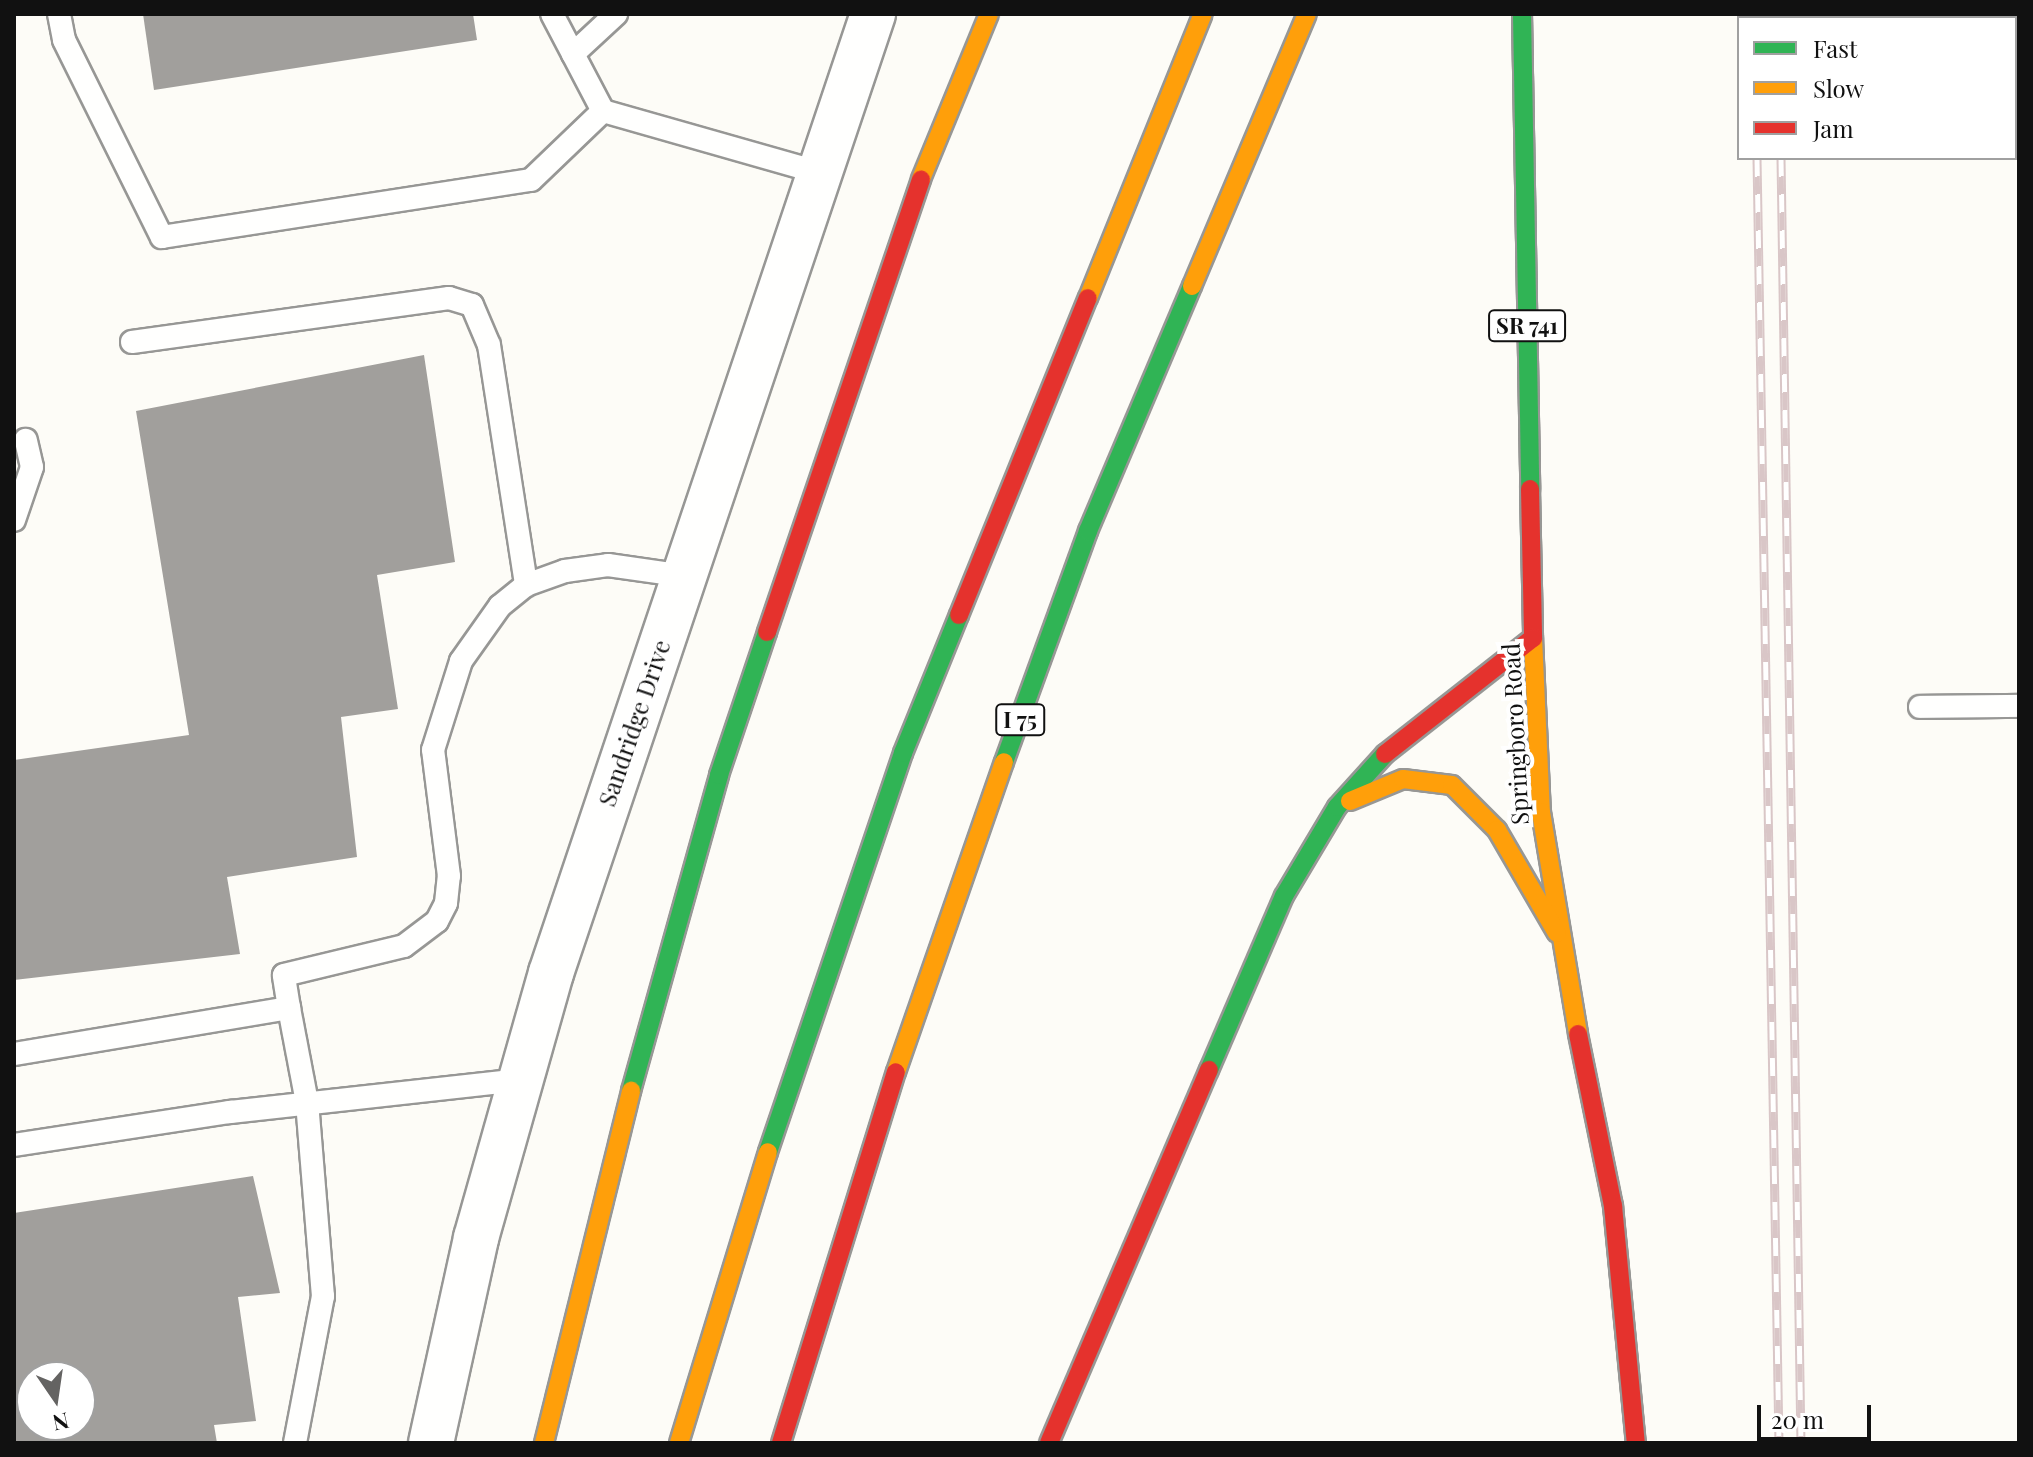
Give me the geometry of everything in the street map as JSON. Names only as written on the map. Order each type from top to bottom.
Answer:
[{"type":"main road","points":[[544,1443],[590,1241],[719,775],[914,197],[989,14]]},
{"type":"main road","points":[[679,1443],[792,1074],[903,753],[1203,14]]},
{"type":"main road","name":"I 75","points":[[781,1443],[920,993],[1088,531],[1307,14]]},
{"type":"main road","name":"Springboro Road","points":[[1522,14],[1533,638],[1541,812],[1557,933],[1613,1206],[1636,1443]]},
{"type":"main road","points":[[1049,1443],[1284,896],[1337,807],[1395,742],[1533,638]]},
{"type":"main road","points":[[1337,807],[1403,779],[1452,785],[1497,830],[1557,933]]},
{"type":"street","name":"Sandridge Drive","points":[[431,1443],[476,1238],[521,1080],[684,576],[873,14]]},
{"type":"lane","points":[[59,14],[76,67],[162,237],[531,180],[603,111]]},
{"type":"lane","points":[[552,14],[603,111],[820,173]]},
{"type":"lane","points":[[573,54],[616,14]]},
{"type":"lane","points":[[132,342],[449,298],[472,305],[489,345],[526,585]]},
{"type":"lane","points":[[14,520],[32,467],[26,440]]},
{"type":"lane","points":[[295,1443],[323,1296],[307,1102],[284,975],[385,954],[437,921],[449,876],[433,750],[438,725],[461,661],[481,630],[526,585],[608,565],[684,576]]},
{"type":"lane","points":[[1920,707],[2019,706]]},
{"type":"lane","points":[[14,1054],[289,1008]]},
{"type":"lane","points":[[14,1145],[307,1102],[521,1080]]},
{"type":"building","points":[[143,14],[473,14],[477,40],[154,90]]},
{"type":"building","points":[[424,355],[455,562],[377,575],[398,709],[341,717],[357,857],[227,877],[240,954],[14,980],[14,760],[189,735],[136,411]]},
{"type":"building","points":[[253,1176],[280,1293],[238,1297],[256,1421],[214,1425],[217,1443],[14,1443],[14,1213]]},
{"type":"railway","points":[[1757,160],[1779,1443]]},
{"type":"railway","points":[[1781,160],[1801,1443]]},
{"type":"traffic: fast","points":[[1522,14],[1530,489]]},
{"type":"traffic: fast","points":[[1004,762],[1088,531],[1192,286]]},
{"type":"traffic: fast","points":[[768,1152],[903,753],[959,615]]},
{"type":"traffic: fast","points":[[631,1091],[719,775],[767,632]]},
{"type":"traffic: fast","points":[[1209,1070],[1284,896],[1337,807],[1385,754]]},
{"type":"traffic: slow","points":[[921,179],[989,14]]},
{"type":"traffic: slow","points":[[1088,298],[1203,14]]},
{"type":"traffic: slow","points":[[1192,286],[1307,14]]},
{"type":"traffic: slow","points":[[1533,638],[1541,812],[1578,1034]]},
{"type":"traffic: slow","points":[[896,1072],[1004,762]]},
{"type":"traffic: slow","points":[[1350,801],[1403,779],[1452,785],[1497,830],[1557,933]]},
{"type":"traffic: slow","points":[[544,1443],[631,1091]]},
{"type":"traffic: slow","points":[[679,1443],[768,1152]]},
{"type":"traffic: jam","points":[[767,632],[921,179]]},
{"type":"traffic: jam","points":[[959,615],[1088,298]]},
{"type":"traffic: jam","points":[[1530,489],[1533,638]]},
{"type":"traffic: jam","points":[[1385,754],[1533,638]]},
{"type":"traffic: jam","points":[[1578,1034],[1613,1206],[1636,1443]]},
{"type":"traffic: jam","points":[[1049,1443],[1209,1070]]},
{"type":"traffic: jam","points":[[781,1443],[896,1072]]}]
